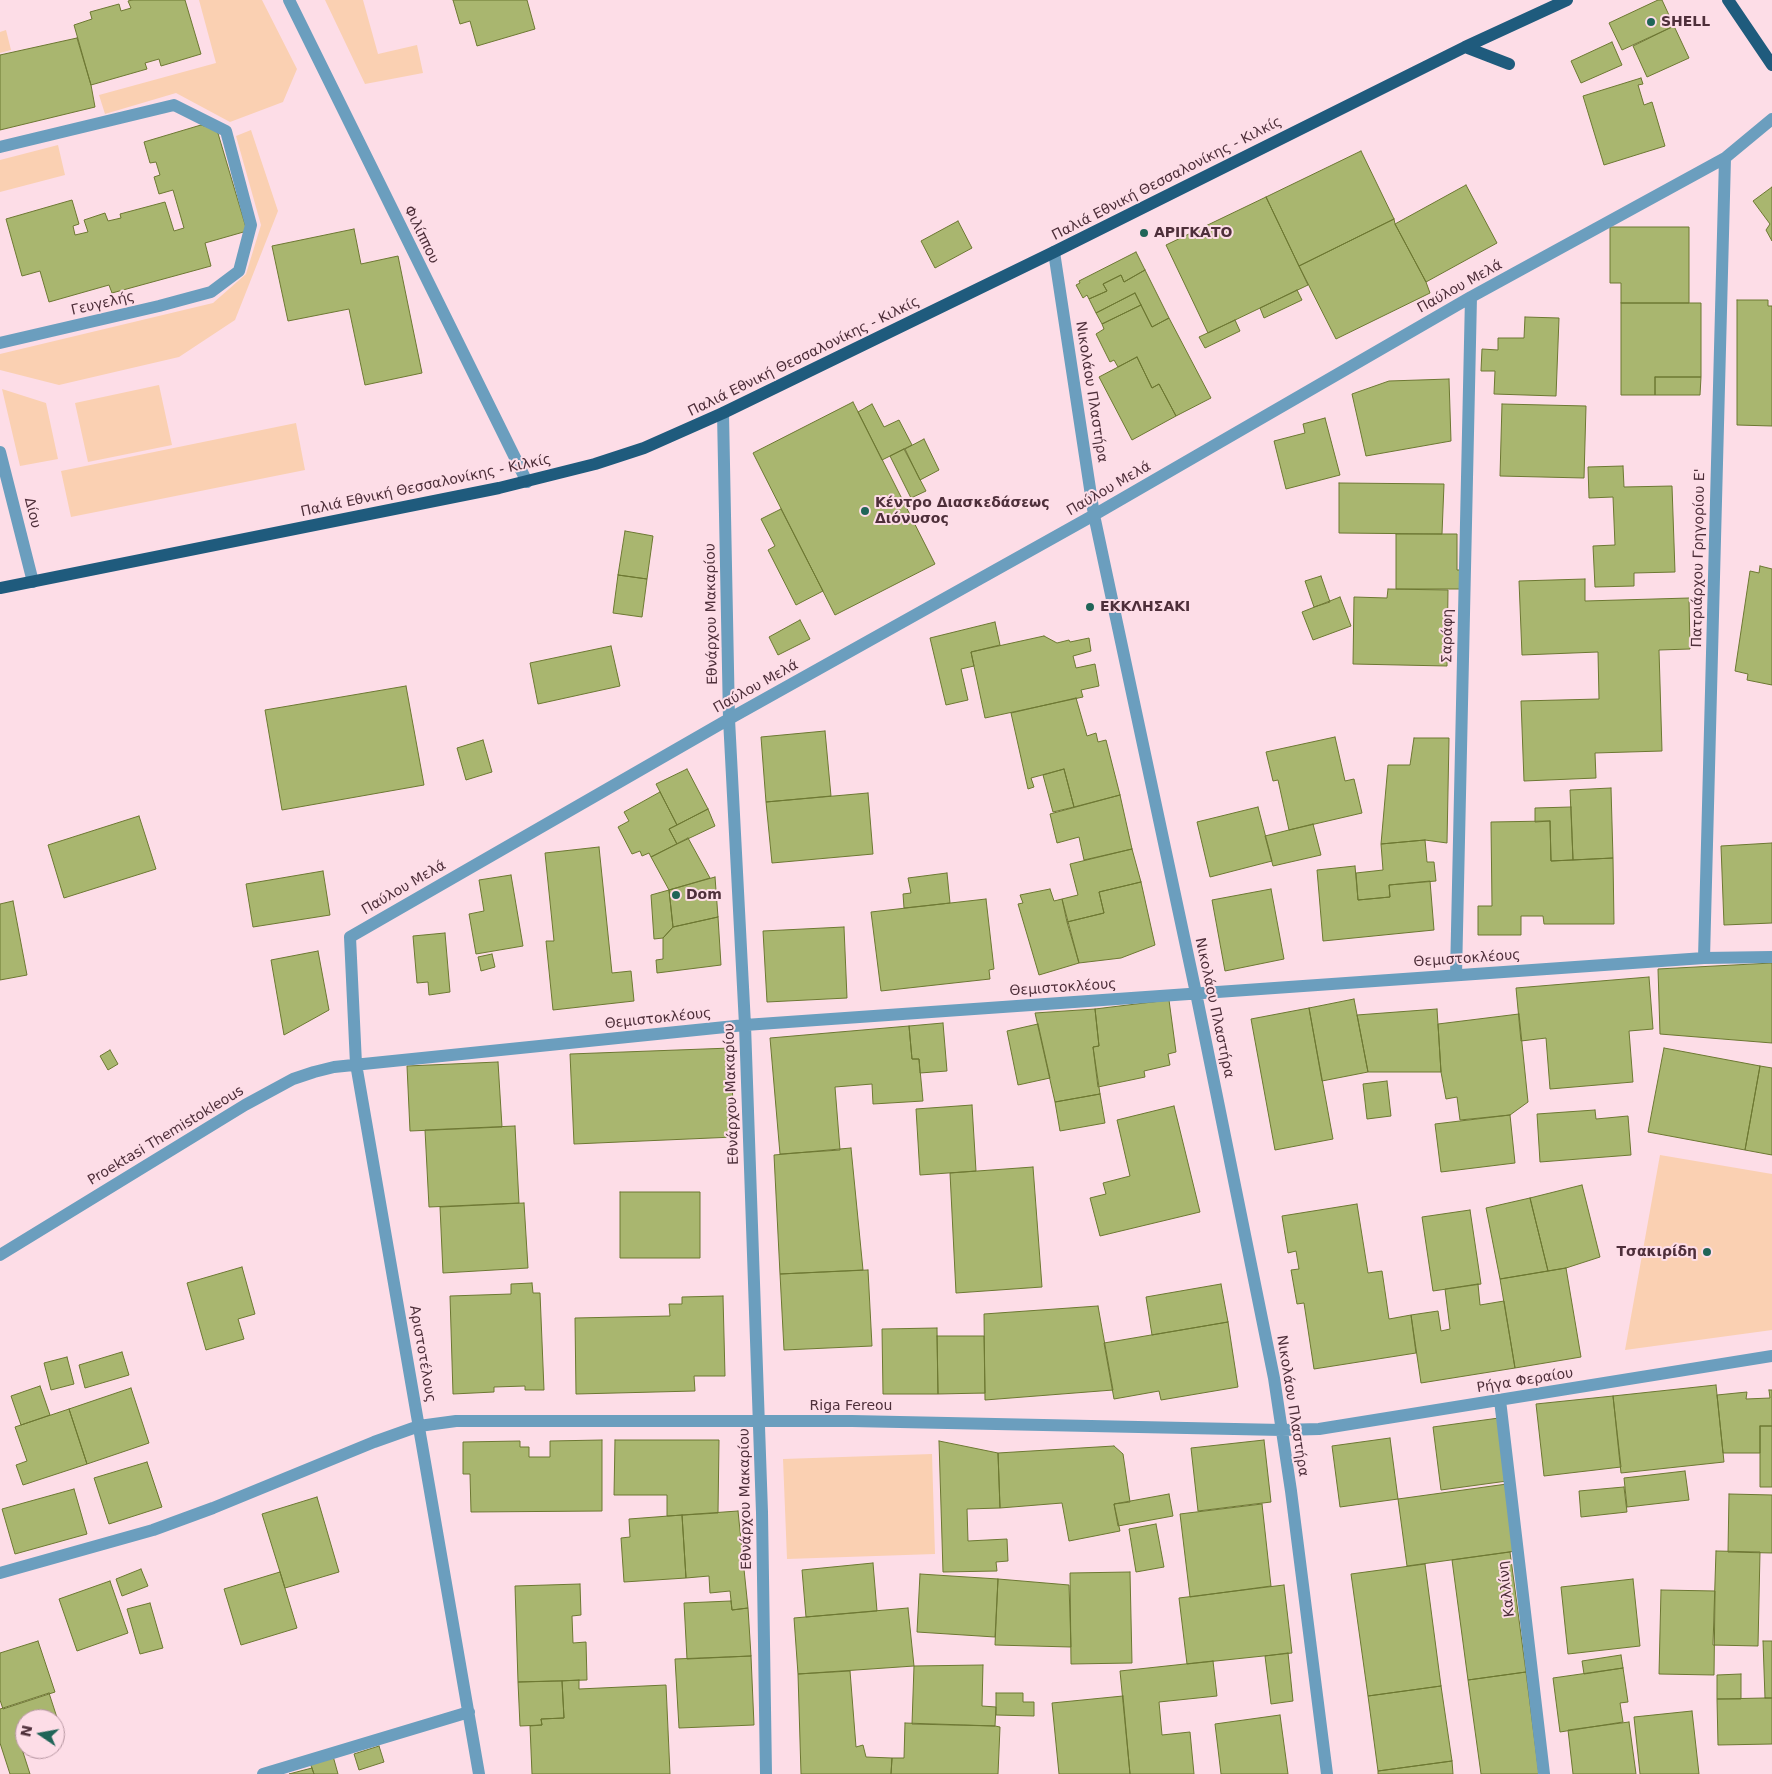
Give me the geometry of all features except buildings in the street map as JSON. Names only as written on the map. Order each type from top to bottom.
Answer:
[{"type":"main road","name":"Παλιά Εθνική Θεσσαλονίκης - Κιλκίς","points":[[0,588],[527,482],[595,464],[644,448],[723,413],[1054,252],[1465,47],[1567,0]]},
{"type":"main road","points":[[1730,1],[1772,64]]},
{"type":"main road","points":[[1465,47],[1509,64]]},
{"type":"street","name":"Φιλίππου","points":[[289,0],[527,482]]},
{"type":"street","name":"Γευγελής","points":[[0,147],[174,105],[226,131],[251,225],[239,271],[211,292],[159,306],[0,342]]},
{"type":"street","name":"Παύλου Μελά","points":[[350,936],[729,719],[1094,515],[1471,297],[1725,158],[1772,119]]},
{"type":"street","name":"Πατριάρχου Γρηγορίου Ε'","points":[[1704,958],[1725,158]]},
{"type":"street","name":"Νικολάου Πλαστήρα","points":[[1054,252],[1094,515],[1196,993],[1274,1378],[1327,1774]]},
{"type":"street","name":"Σαράφη","points":[[1456,975],[1471,297]]},
{"type":"street","name":"Εθνάρχου Μακαρίου","points":[[723,413],[729,719],[744,1025],[762,1512],[766,1774]]},
{"type":"street","name":"Δίου","points":[[0,452],[33,582]]},
{"type":"street","name":"Αριστοτέλους","points":[[350,936],[356,1064],[480,1774]]},
{"type":"street","name":"Θεμιστοκλέους","points":[[356,1064],[744,1025],[1704,958],[1772,957]]},
{"type":"street","name":"Proektasi Themistokleous","points":[[0,1255],[245,1106],[293,1079],[314,1072],[356,1064]]},
{"type":"street","name":"Ρήγα Φεραίου","points":[[1282,1430],[1319,1429],[1772,1356]]},
{"type":"street","name":"Καλλίνη","points":[[1500,1400],[1544,1774]]},
{"type":"street","name":"Riga Fereou","points":[[0,1573],[161,1527],[213,1508],[374,1442],[419,1426],[456,1421],[852,1421],[1282,1430]]},
{"type":"street","points":[[263,1774],[469,1712]]},
{"type":"shaded area","points":[[199,0],[262,0],[297,69],[283,102],[230,122],[176,93],[105,114],[99,95],[216,63]]},
{"type":"shaded area","points":[[325,0],[363,0],[378,54],[417,45],[423,73],[365,84]]},
{"type":"shaded area","points":[[6,30],[11,50],[0,53],[0,32]]},
{"type":"shaded area","points":[[251,130],[278,211],[235,320],[179,357],[59,385],[0,370],[0,354],[213,303],[246,274],[261,225],[236,136]]},
{"type":"shaded area","points":[[58,145],[65,175],[0,192],[0,160]]},
{"type":"shaded area","points":[[159,385],[172,445],[88,462],[75,403]]},
{"type":"shaded area","points":[[2,389],[46,403],[58,459],[20,466]]},
{"type":"shaded area","points":[[296,423],[305,470],[71,517],[61,471]]},
{"type":"shaded area","name":"Τσακιρίδη","points":[[1660,1155],[1772,1174],[1772,1330],[1625,1350]]},
{"type":"shaded area","points":[[932,1454],[935,1554],[787,1559],[783,1459]]},
{"type":"place","name":"SHELL","points":[[1651,22]]},
{"type":"place","name":"ΑΡΙΓΚΑΤΟ","points":[[1144,233]]},
{"type":"place","name":"Κέντρο Διασκεδάσεως Διόνυσος","points":[[865,511]]},
{"type":"place","name":"ΕΚΚΛΗΣΑΚΙ","points":[[1090,607]]},
{"type":"place","name":"Dom","points":[[676,895]]},
{"type":"place","name":"Τσακιρίδη","points":[[1707,1252]]}]
